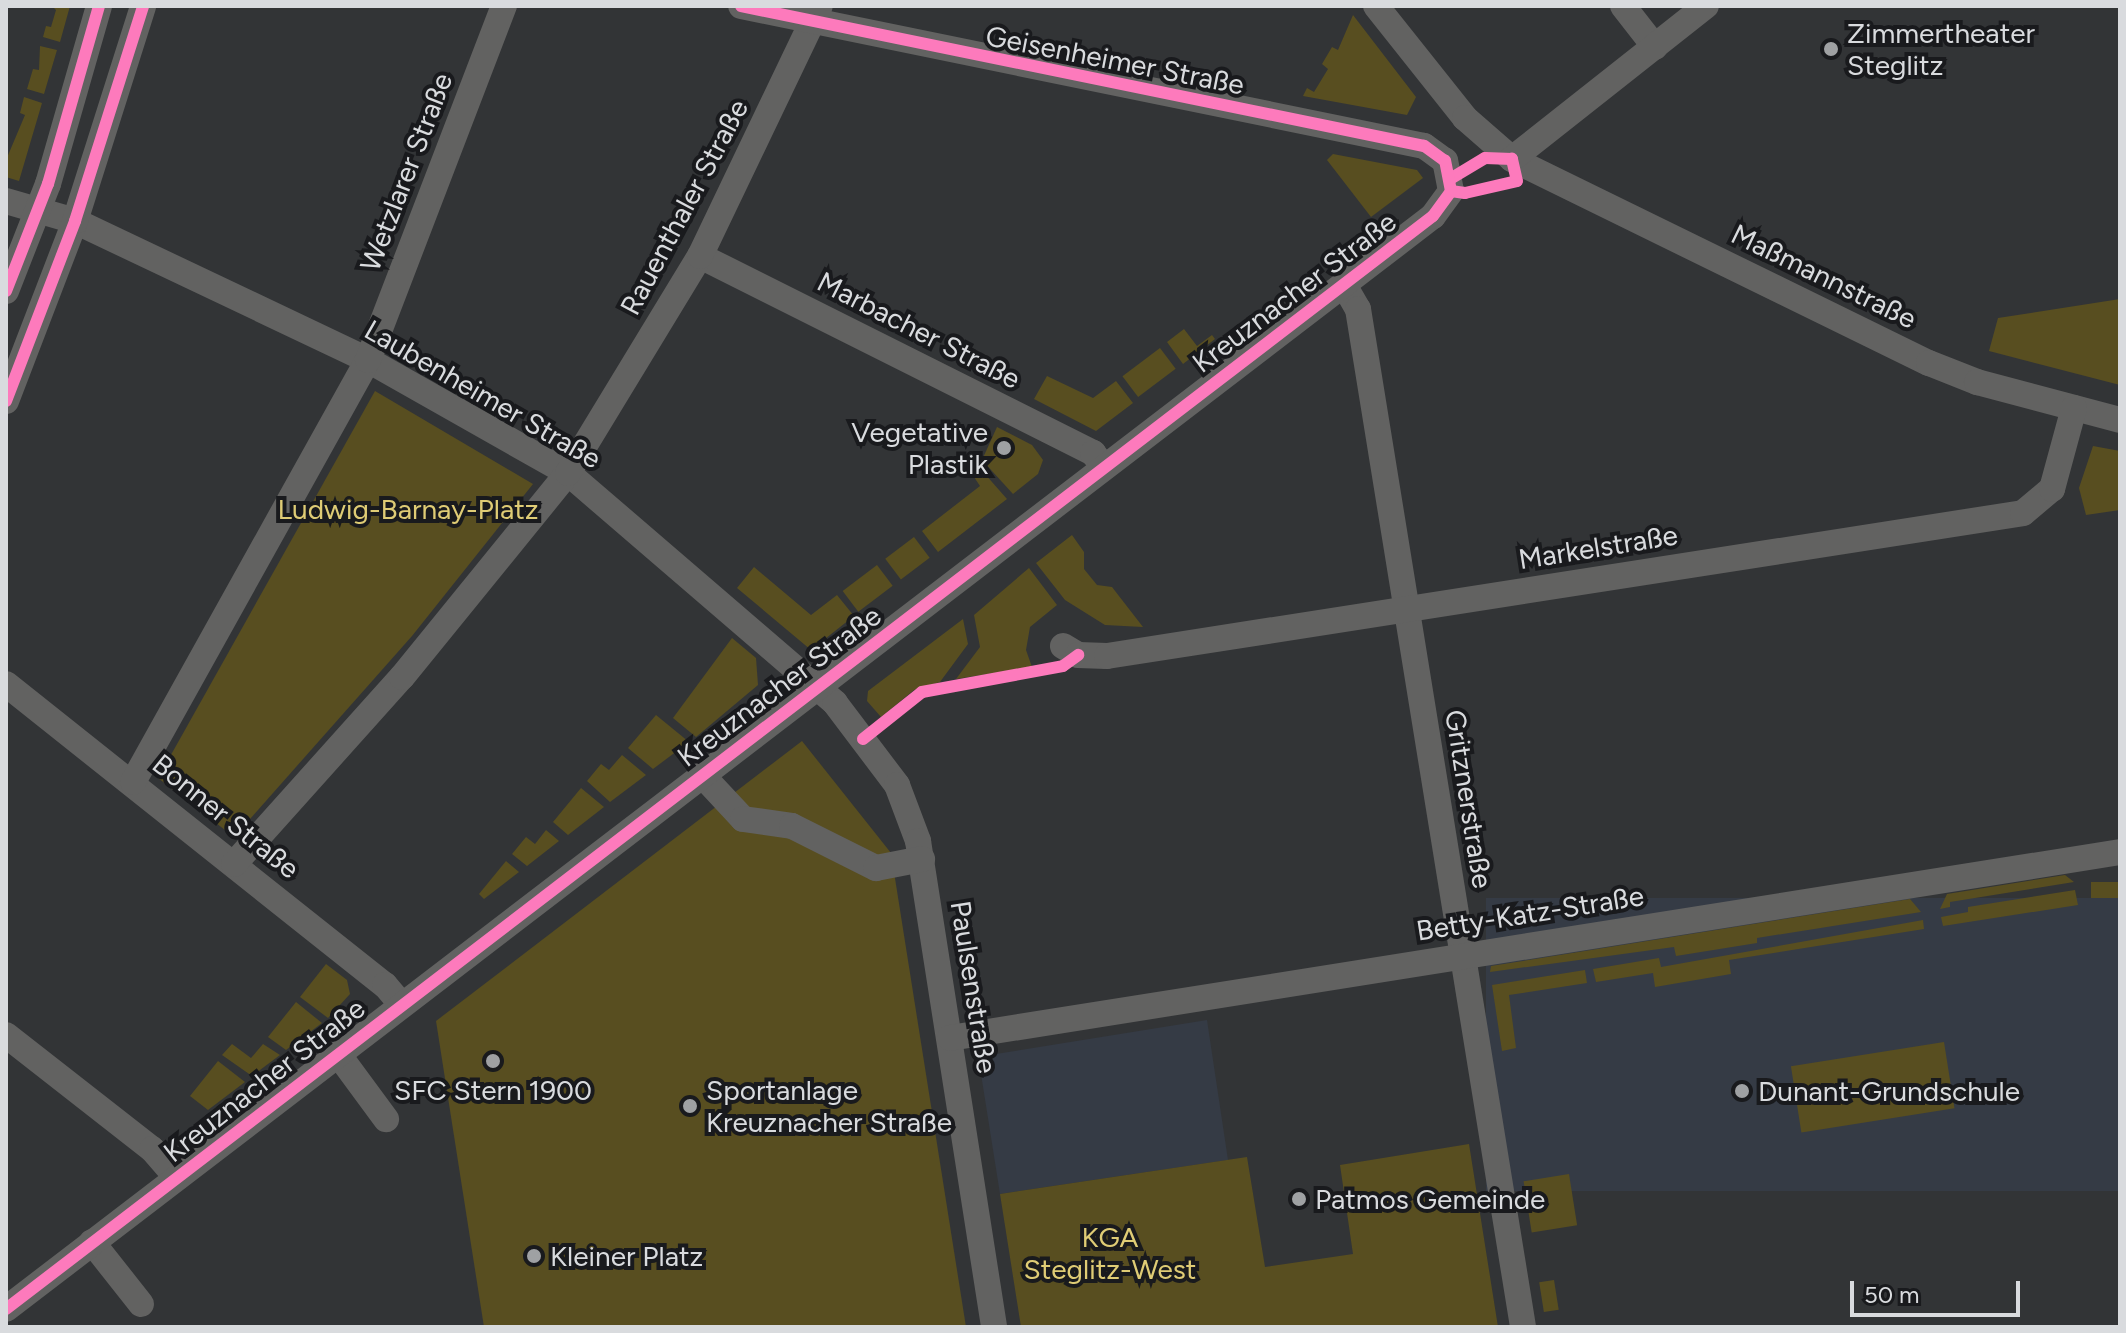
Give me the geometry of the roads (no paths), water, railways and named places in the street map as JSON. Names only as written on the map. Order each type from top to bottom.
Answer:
[{"type":"street","points":[[6,291],[38,210],[99,6]]},
{"type":"street","points":[[6,401],[75,221],[143,6]]},
{"type":"street","name":"Wetzlarer Straße","points":[[368,360],[504,6]]},
{"type":"street","name":"Geisenheimer Straße","points":[[741,6],[817,15],[1424,146],[1445,161],[1451,191]]},
{"type":"street","name":"Maßmannstraße","points":[[1376,6],[1465,118],[1512,159],[1929,363],[2120,420]]},
{"type":"street","points":[[1623,6],[1655,47]]},
{"type":"street","points":[[1512,159],[1706,6]]},
{"type":"street","name":"Rauenthaler Straße","points":[[568,473],[700,256],[817,15]]},
{"type":"street","name":"Kreuznacher Straße","points":[[6,1309],[1344,285],[1433,216],[1451,191]]},
{"type":"street","points":[[6,201],[38,210]]},
{"type":"street","name":"Laubenheimer Straße","points":[[38,210],[75,221],[368,360],[568,473],[819,685]]},
{"type":"street","name":"Marbacher Straße","points":[[700,256],[1093,453],[1104,467]]},
{"type":"street","name":"Gritznerstraße","points":[[1344,285],[1358,309],[1523,1327]]},
{"type":"street","points":[[133,782],[368,360]]},
{"type":"street","name":"Markelstraße","points":[[1063,646],[1078,655],[1107,656],[2023,513],[2052,489],[2074,408]]},
{"type":"street","points":[[234,864],[402,677],[568,473]]},
{"type":"street","name":"Bonner Straße","points":[[6,684],[385,985],[402,1005]]},
{"type":"street","name":"Paulsenstraße","points":[[819,685],[897,785],[922,859],[994,1327]]},
{"type":"street","points":[[702,775],[743,819],[792,826],[866,877],[922,859]]},
{"type":"street","name":"Betty-Katz-Straße","points":[[950,1038],[2120,852]]},
{"type":"street","points":[[6,1035],[152,1149],[177,1178]]},
{"type":"street","points":[[338,1054],[386,1119]]},
{"type":"street","points":[[92,1242],[141,1304]]},
{"type":"place","name":"Zimmertheater Steglitz","points":[[1831,49]]},
{"type":"place","name":"Vegetative Plastik","points":[[1004,448]]},
{"type":"place","name":"SFC Stern 1900","points":[[493,1061]]},
{"type":"place","name":"Dunant-Grundschule","points":[[1742,1091]]},
{"type":"place","name":"Sportanlage Kreuznacher Straße","points":[[690,1106]]},
{"type":"place","name":"Patmos Gemeinde","points":[[1299,1199]]},
{"type":"place","name":"Kleiner Platz","points":[[534,1256]]},
{"type":"park label","name":"Ludwig-Barnay-Platz","points":[[408,509]]},
{"type":"park label","name":"KGA Steglitz-West","points":[[1110,1253]]}]
